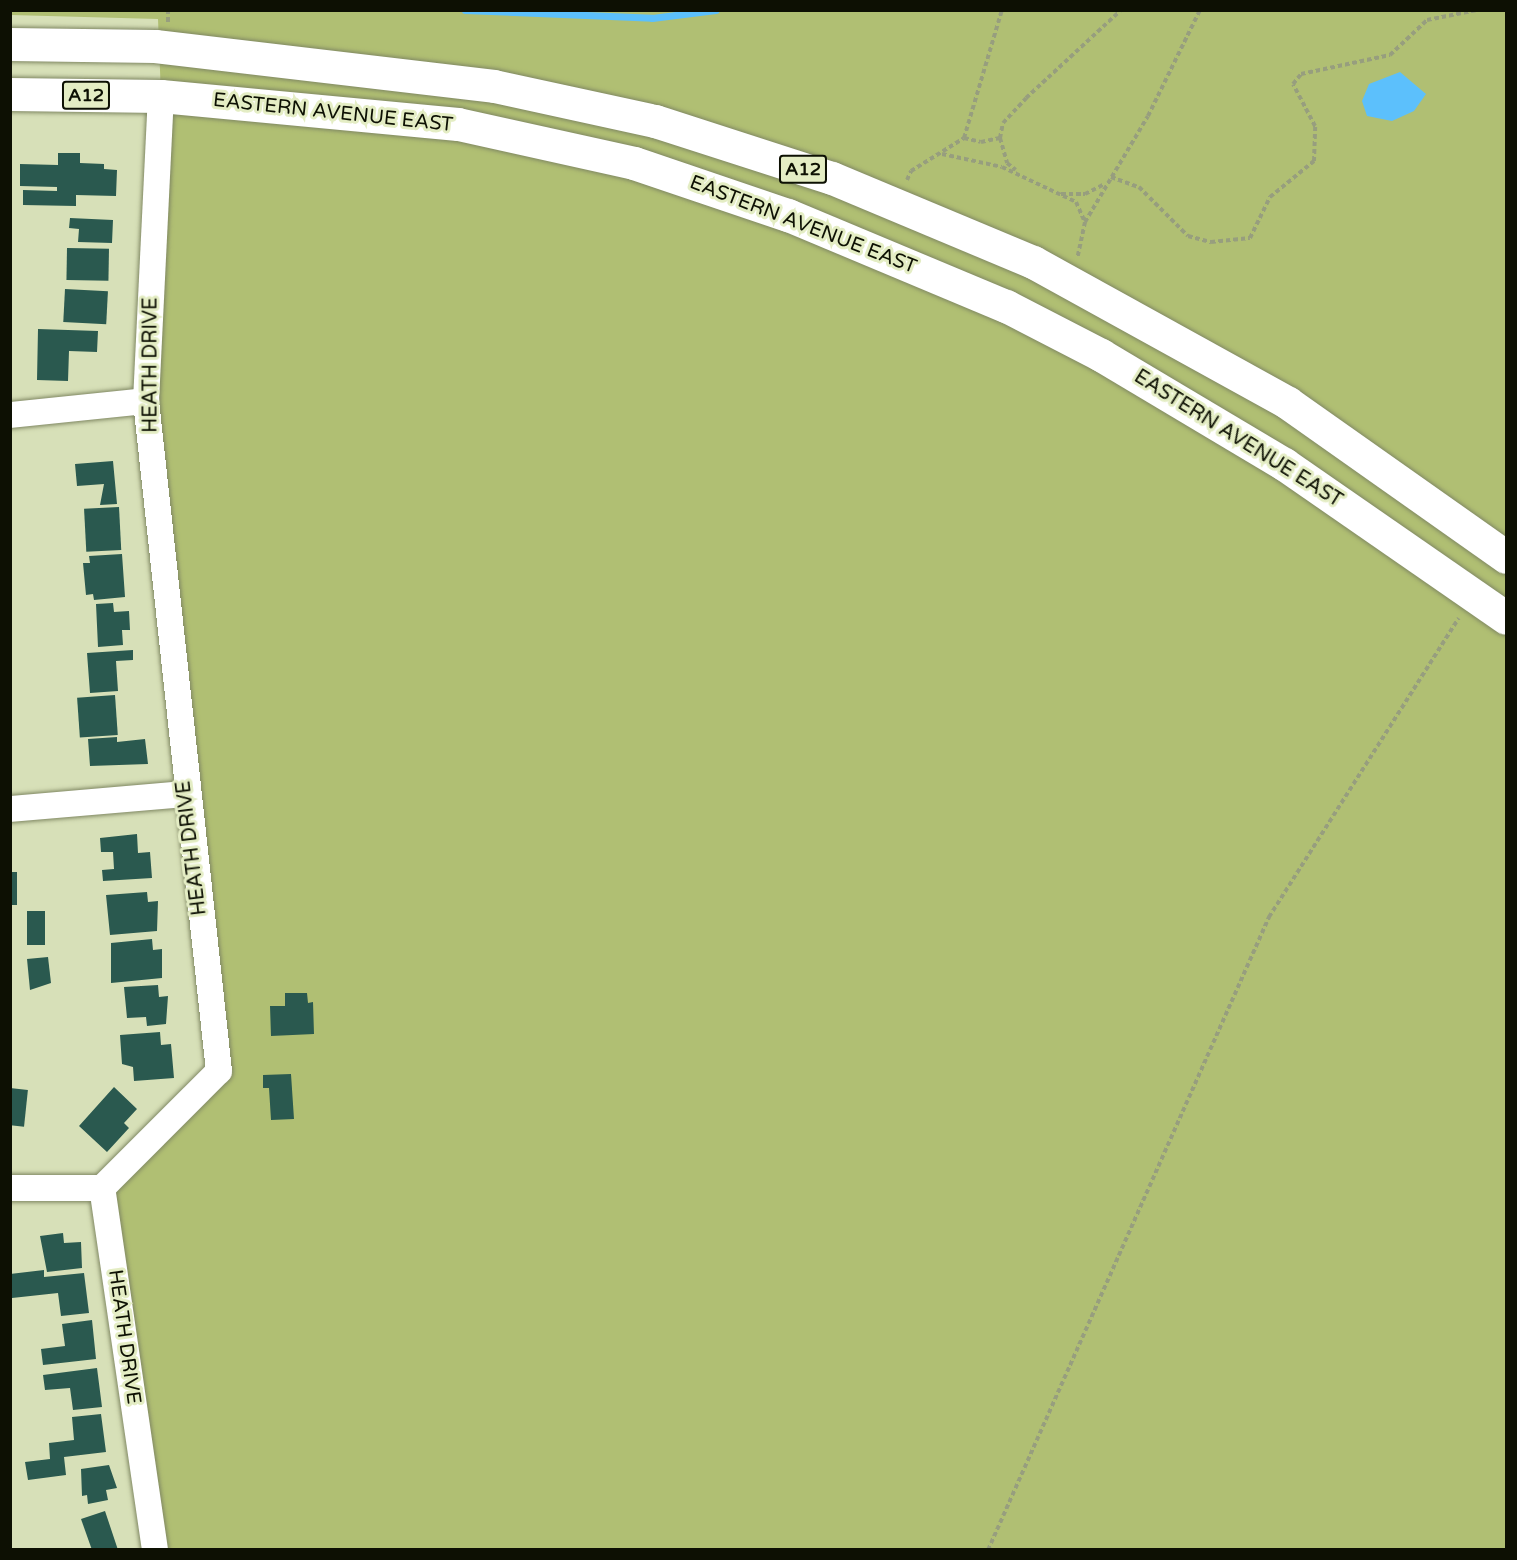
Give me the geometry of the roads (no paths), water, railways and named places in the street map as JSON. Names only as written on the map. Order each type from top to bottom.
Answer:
[{"type":"highway","name":"A12","points":[[10,44],[154,46],[494,86],[654,121],[832,178],[1033,262],[1288,403],[1506,557]]},
{"type":"highway","name":"EASTERN AVENUE EAST","points":[[10,94],[161,96],[458,124],[634,163],[788,215],[995,302],[1101,355],[1284,464],[1475,594],[1506,618]]},
{"type":"street","name":"HEATH DRIVE","points":[[155,1550],[102,1188],[219,1071],[186,794],[146,401],[161,96]]},
{"type":"street","points":[[10,415],[146,401]]},
{"type":"street","points":[[10,809],[186,794]]},
{"type":"street","points":[[10,1188],[102,1188]]},
{"type":"water","points":[[1400,72],[1426,94],[1414,111],[1392,121],[1367,116],[1362,101],[1369,84]]},
{"type":"waterway","points":[[465,10],[652,18],[716,10]]}]
